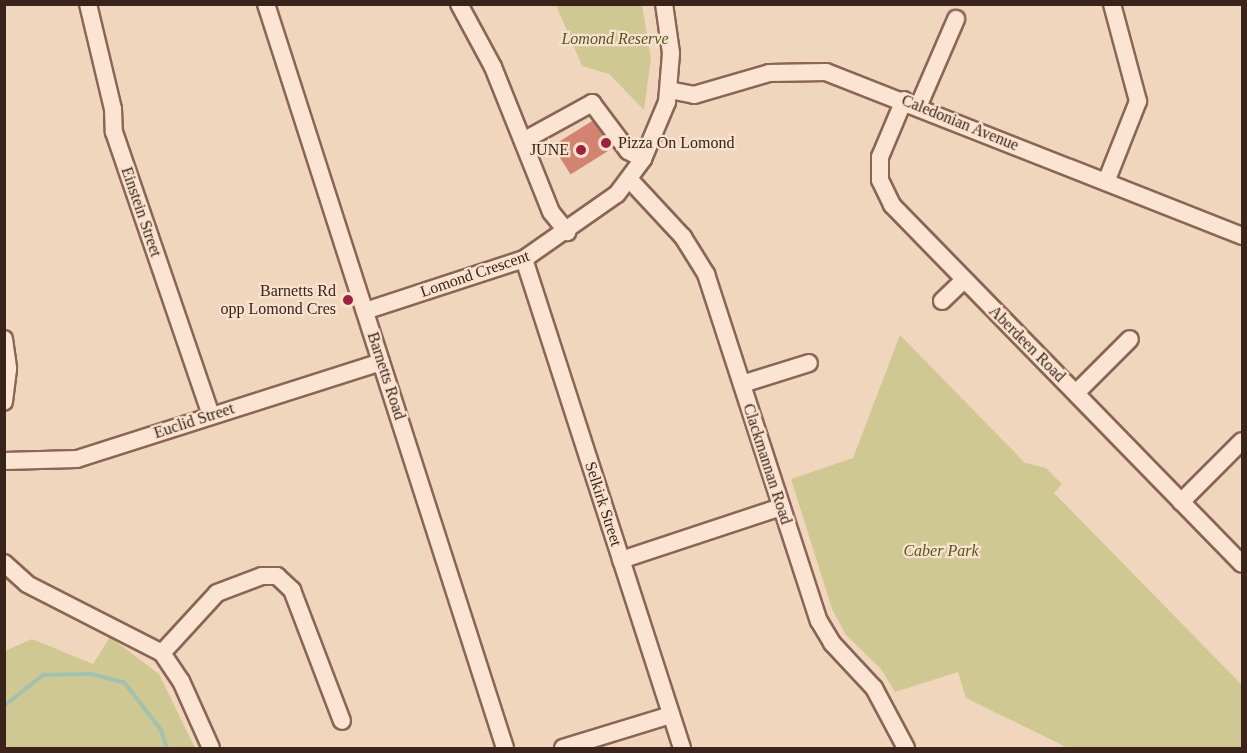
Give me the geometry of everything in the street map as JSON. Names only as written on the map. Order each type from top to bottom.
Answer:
[{"type":"street","name":"Einstein Street","points":[[88,4],[113,110],[114,132],[211,415]]},
{"type":"street","name":"Barnetts Road","points":[[266,4],[505,748]]},
{"type":"street","points":[[459,4],[489,58],[551,212],[567,232]]},
{"type":"street","name":"Lomond Crescent","points":[[365,311],[524,259],[567,232],[630,180],[643,159],[669,90],[671,41],[664,4]]},
{"type":"street","points":[[1106,182],[1138,100],[1112,4]]},
{"type":"street","name":"Aberdeen Road","points":[[956,19],[880,157],[880,180],[892,205],[1242,564]]},
{"type":"street","name":"Caledonian Avenue","points":[[669,90],[694,95],[769,74],[808,70],[834,74],[1242,236]]},
{"type":"street","points":[[523,141],[592,103],[628,151],[643,159]]},
{"type":"street","name":"Clackmannan Road","points":[[630,180],[683,237],[701,263],[823,629],[873,688],[906,748]]},
{"type":"street","name":"Selkirk Street","points":[[524,259],[682,748]]},
{"type":"street","points":[[942,301],[964,280]]},
{"type":"street","points":[[4,339],[8,363],[4,402]]},
{"type":"street","points":[[1076,393],[1130,339]]},
{"type":"street","name":"Euclid Street","points":[[4,461],[69,461],[381,362]]},
{"type":"street","points":[[742,384],[809,363]]},
{"type":"street","points":[[1181,502],[1242,441]]},
{"type":"street","points":[[621,560],[781,507]]},
{"type":"street","points":[[4,563],[27,584],[162,653],[181,681],[211,748]]},
{"type":"street","points":[[162,653],[217,593],[262,576],[283,573],[292,590],[342,721]]},
{"type":"street","points":[[562,748],[671,715]]},
{"type":"green space","name":"Lomond Reserve","points":[[556,5],[642,5],[651,58],[644,110],[609,74],[582,66]]},
{"type":"green space","name":"Caber Park","points":[[900,335],[1025,463],[1046,468],[1062,484],[1054,493],[1242,685],[1242,748],[1068,748],[966,698],[958,672],[895,692],[881,669],[846,635],[832,609],[791,479],[853,458]]},
{"type":"green space","points":[[110,637],[159,674],[195,748],[5,748],[5,651],[32,639],[93,664]]},
{"type":"building","points":[[600,116],[618,145],[571,175],[553,146]]},
{"type":"waterway","points":[[4,706],[43,675],[91,674],[124,682],[161,730],[167,748]]},
{"type":"place","name":"Pizza On Lomond","points":[[606,143]]},
{"type":"place","name":"JUNE","points":[[581,150]]},
{"type":"place","name":"Barnetts Rd opp Lomond Cres","points":[[348,300]]}]
